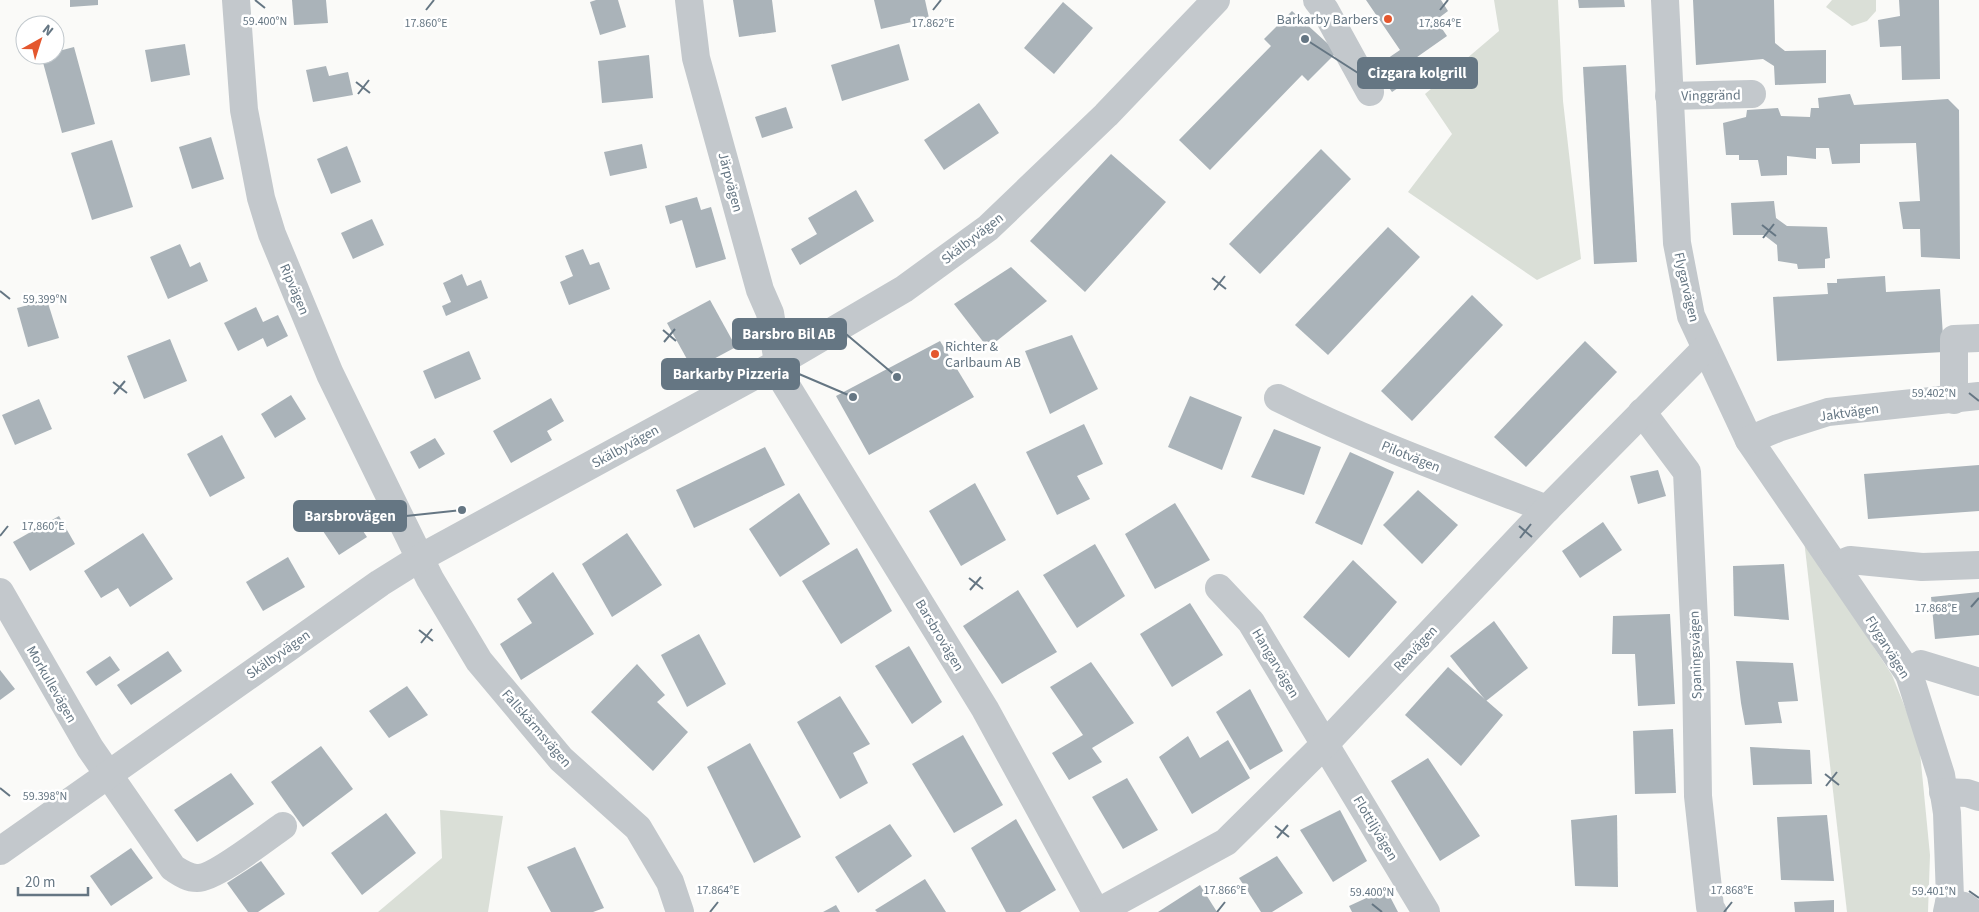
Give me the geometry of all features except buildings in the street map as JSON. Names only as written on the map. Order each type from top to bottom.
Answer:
[{"type":"street","name":"Ripvägen","points":[[236,0],[244,110],[261,198],[272,234],[330,374],[420,558]]},
{"type":"street","name":"Järpvägen","points":[[689,0],[696,58],[760,290],[770,313],[778,363]]},
{"type":"street","name":"Skälbyvägen","points":[[0,851],[380,583],[420,558],[778,363],[904,289],[988,228],[1106,115],[1216,0]]},
{"type":"street","points":[[1317,0],[1325,10],[1370,92]]},
{"type":"street","name":"Flygarvägen","points":[[1665,0],[1677,243],[1691,316],[1749,440],[1908,674],[1941,775],[1947,813],[1956,909]]},
{"type":"street","name":"Vinggränd","points":[[1669,96],[1752,94]]},
{"type":"street","name":"Jaktvägen","points":[[1749,440],[1828,412],[1966,398],[1954,339],[1979,338]]},
{"type":"street","name":"Reavägen","points":[[1097,912],[1226,842],[1325,744],[1547,509],[1705,349]]},
{"type":"street","name":"Barsbrovägen","points":[[778,363],[784,382],[985,709],[1097,912]]},
{"type":"street","name":"Pilotvägen","points":[[1278,398],[1415,458],[1547,509]]},
{"type":"street","name":"Spaningsvägen","points":[[1642,412],[1687,472],[1696,664],[1698,796],[1710,907],[1713,912]]},
{"type":"street","name":"Fallskärmsvägen","points":[[420,558],[430,579],[479,661],[561,759],[638,828],[670,882],[680,912]]},
{"type":"street","points":[[1835,566],[1850,560],[1922,567],[1979,565]]},
{"type":"street","name":"Hangarvägen","points":[[1219,588],[1251,622],[1325,744]]},
{"type":"street","name":"Morkullevägen","points":[[0,592],[80,732],[173,868],[187,877],[199,879],[214,873],[283,826]]},
{"type":"street","points":[[1908,674],[1921,664],[1979,682]]},
{"type":"street","name":"Flottiljvägen","points":[[1325,744],[1426,912]]},
{"type":"street","points":[[1943,792],[1967,793],[1979,797]]},
{"type":"shaded area","points":[[1494,0],[1558,0],[1563,101],[1581,259],[1537,280],[1408,192],[1452,134],[1425,94],[1499,31]]},
{"type":"shaded area","points":[[1832,0],[1876,0],[1876,11],[1867,21],[1852,26],[1826,7]]},
{"type":"shaded area","points":[[1804,540],[1892,675],[1919,742],[1930,855],[1928,912],[1847,912]]},
{"type":"shaded area","points":[[440,810],[503,816],[488,912],[378,912],[442,858]]},
{"type":"place","name":"Barkarby Barbers","points":[[1388,19]]},
{"type":"place","name":"Cizgara kolgrill","points":[[1305,39]]},
{"type":"place","name":"Richter & Carlbaum AB","points":[[935,354]]},
{"type":"place","name":"Barsbro Bil AB","points":[[897,377]]},
{"type":"place","name":"Barkarby Pizzeria","points":[[853,397]]},
{"type":"place","name":"Barsbrovägen","points":[[462,510]]}]
